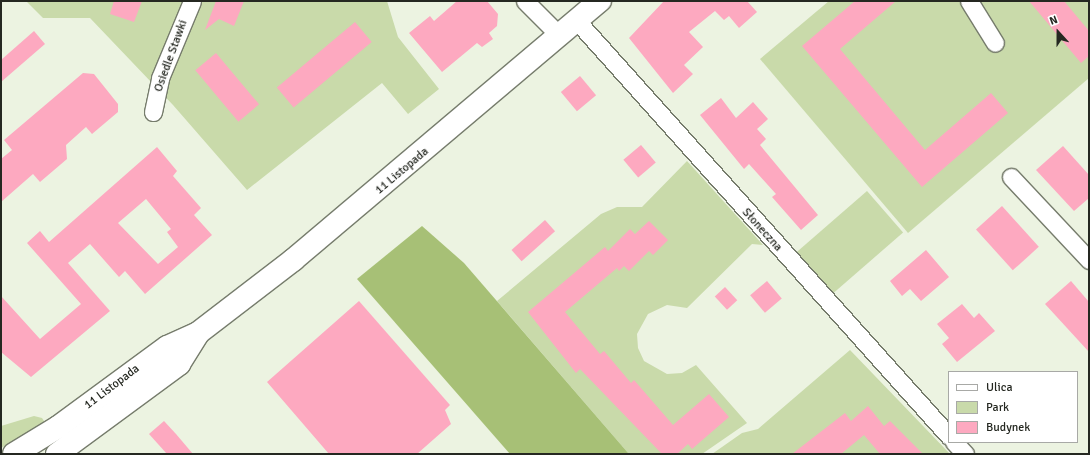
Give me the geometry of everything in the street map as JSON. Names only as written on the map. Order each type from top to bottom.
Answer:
[{"type":"street","name":"Osiedle Stawki","points":[[152,112],[160,78],[192,1]]},
{"type":"street","points":[[525,1],[560,35]]},
{"type":"street","name":"11 Listopada","points":[[23,451],[167,347],[198,333],[362,205],[600,1]]},
{"type":"street","points":[[968,1],[995,43]]},
{"type":"street","name":"Słoneczna","points":[[577,21],[948,435]]},
{"type":"street","points":[[1011,177],[1089,260]]},
{"type":"street","name":"11 Listopada","points":[[64,451],[179,364],[198,333]]},
{"type":"street","points":[[955,443],[965,454]]},
{"type":"green space","points":[[26,1],[387,1],[398,37],[439,89],[408,114],[382,83],[247,190],[173,105],[90,18],[43,18]]},
{"type":"green space","points":[[829,1],[1089,1],[1089,78],[908,233],[760,59]]},
{"type":"green space","points":[[687,161],[763,245],[752,244],[687,308],[667,305],[648,314],[637,334],[638,348],[644,361],[667,374],[682,373],[696,365],[747,423],[702,454],[629,454],[497,301],[601,214],[617,207],[642,207]]},
{"type":"green space","points":[[867,191],[903,233],[833,294],[797,252]]},
{"type":"green space","points":[[422,226],[464,263],[629,454],[510,454],[357,279]]},
{"type":"green space","points":[[850,350],[950,454],[712,454],[742,433],[758,429]]},
{"type":"green space","points":[[34,416],[42,418],[46,424],[1,448],[1,426]]},
{"type":"building","points":[[114,1],[142,1],[134,22],[110,14]]},
{"type":"building","points":[[216,1],[244,1],[234,26],[219,19],[205,30]]},
{"type":"building","points":[[457,1],[487,1],[498,14],[497,26],[489,33],[493,39],[482,47],[477,43],[442,72],[409,33],[430,16],[434,21]]},
{"type":"building","points":[[664,1],[747,1],[757,12],[739,28],[729,16],[724,20],[715,11],[689,32],[703,47],[684,65],[693,74],[673,93],[629,38]]},
{"type":"building","points":[[855,1],[896,1],[840,49],[925,150],[991,93],[1008,113],[922,187],[802,46]]},
{"type":"building","points":[[1029,1],[1064,1],[1089,31],[1089,56],[1081,63]]},
{"type":"building","points":[[355,22],[372,42],[294,107],[277,88]]},
{"type":"building","points":[[34,31],[45,44],[1,82],[1,60]]},
{"type":"building","points":[[216,53],[259,104],[238,122],[195,70]]},
{"type":"building","points":[[83,73],[94,74],[118,104],[118,112],[92,134],[86,127],[66,145],[67,159],[40,182],[33,174],[1,202],[1,159],[12,150],[4,140]]},
{"type":"building","points":[[580,76],[596,95],[577,111],[561,92]]},
{"type":"building","points":[[721,98],[736,118],[753,102],[768,119],[757,129],[766,139],[760,145],[818,215],[801,230],[772,197],[776,194],[749,164],[744,169],[700,115]]},
{"type":"building","points":[[641,145],[656,163],[638,177],[623,160]]},
{"type":"building","points":[[1063,146],[1089,175],[1089,198],[1074,211],[1036,170]]},
{"type":"building","points":[[157,147],[177,171],[173,176],[201,208],[194,215],[212,235],[145,294],[125,271],[119,277],[90,244],[68,263],[110,311],[31,377],[1,352],[1,296],[40,339],[81,304],[27,243],[40,231],[49,242]],"holes":[[[146,199],[171,229],[167,232],[178,247],[158,264],[118,223]]]},
{"type":"building","points":[[1002,206],[1039,247],[1013,270],[976,229]]},
{"type":"building","points":[[545,220],[555,231],[522,261],[512,250]]},
{"type":"building","points":[[649,221],[668,240],[653,255],[649,251],[629,271],[624,266],[619,271],[617,268],[565,312],[600,354],[604,351],[631,383],[634,380],[673,425],[709,394],[729,417],[692,449],[688,444],[677,454],[662,454],[580,369],[576,373],[528,312],[605,247],[608,251],[630,229],[635,234]]},
{"type":"building","points":[[926,250],[949,277],[921,301],[910,289],[902,296],[890,281]]},
{"type":"building","points":[[767,281],[782,299],[765,313],[750,295]]},
{"type":"building","points":[[1071,281],[1089,302],[1089,352],[1045,304]]},
{"type":"building","points":[[725,287],[737,300],[727,310],[715,297]]},
{"type":"building","points":[[359,301],[450,405],[445,410],[451,424],[417,454],[329,454],[267,382]]},
{"type":"building","points":[[962,304],[974,318],[979,313],[995,331],[957,362],[942,344],[949,338],[937,324]]},
{"type":"building","points":[[868,406],[884,426],[890,421],[923,454],[880,454],[864,435],[841,454],[792,454],[845,413],[851,421]]},
{"type":"building","points":[[164,421],[193,454],[167,454],[149,434]]}]
